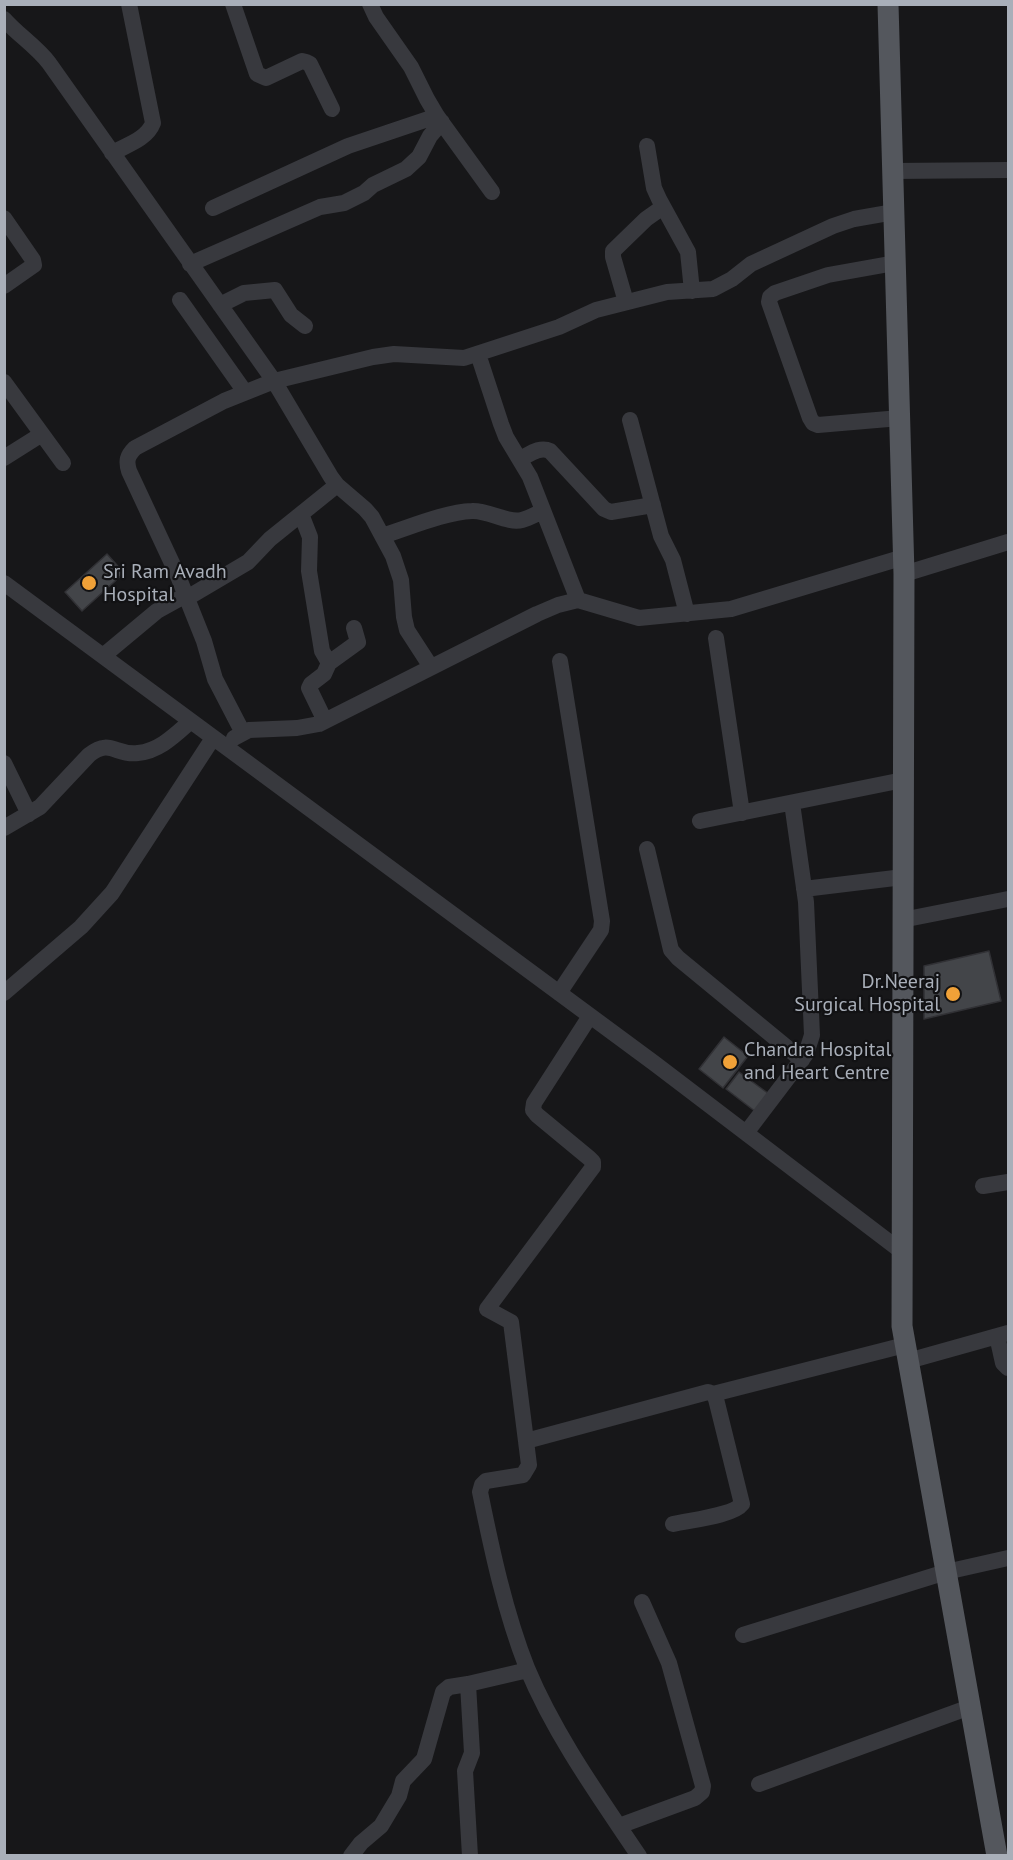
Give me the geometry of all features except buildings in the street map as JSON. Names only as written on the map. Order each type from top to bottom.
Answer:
[{"type":"main road","points":[[888,4],[904,565],[902,1326],[997,1856]]},
{"type":"street","points":[[112,153],[146,135],[153,123],[129,4]]},
{"type":"street","points":[[233,4],[257,74],[266,78],[302,61],[306,62],[310,64],[332,109]]},
{"type":"street","points":[[370,4],[376,17],[411,68],[427,99],[492,192]]},
{"type":"street","points":[[4,19],[49,63],[274,381],[338,485],[372,517],[399,570],[407,630],[431,667]]},
{"type":"street","points":[[190,264],[320,207],[344,203],[364,193],[373,185],[406,170],[419,157],[440,119]]},
{"type":"street","points":[[213,208],[348,146],[440,119]]},
{"type":"street","points":[[647,146],[654,188],[688,252],[692,291]]},
{"type":"street","points":[[893,171],[1008,170]]},
{"type":"street","points":[[626,302],[613,257],[614,251],[645,219],[663,207]]},
{"type":"street","points":[[243,733],[215,679],[204,641],[186,596],[129,471],[128,455],[135,448],[224,400],[274,381],[394,354],[455,359],[478,354],[559,327],[596,310],[667,292],[713,289],[732,279],[751,264],[833,226],[854,219],[894,212]]},
{"type":"street","points":[[4,218],[34,265],[4,286]]},
{"type":"street","points":[[895,263],[828,274],[775,293],[770,297],[769,302],[813,423],[818,425],[900,418]]},
{"type":"street","points":[[220,305],[244,292],[275,290],[291,315],[306,326]]},
{"type":"street","points":[[180,300],[245,392]]},
{"type":"street","points":[[478,354],[506,437],[530,477],[578,600]]},
{"type":"street","points":[[4,381],[63,463]]},
{"type":"street","points":[[630,420],[663,542],[676,568],[687,614]]},
{"type":"street","points":[[4,458],[42,434]]},
{"type":"street","points":[[520,459],[545,448],[597,504],[611,512],[653,505]]},
{"type":"street","points":[[103,656],[157,611],[248,562],[270,539],[338,485]]},
{"type":"street","points":[[382,536],[445,516],[472,511],[514,521],[543,511]]},
{"type":"street","points":[[301,514],[310,537],[309,572],[322,651],[329,663]]},
{"type":"street","points":[[4,993],[81,927],[112,893],[218,741],[254,729],[309,727],[325,721],[558,604],[578,600],[639,618],[731,609],[904,565],[1008,542]]},
{"type":"street","points":[[6,588],[103,656],[559,993],[901,1251]]},
{"type":"street","points":[[325,721],[309,688],[324,674],[329,663],[358,642],[354,628]]},
{"type":"street","points":[[716,638],[742,813]]},
{"type":"street","points":[[559,993],[601,930],[602,921],[560,662]]},
{"type":"street","points":[[4,828],[40,807],[88,755],[97,749],[109,747],[126,754],[141,753],[167,742],[191,721]]},
{"type":"street","points":[[4,763],[29,814]]},
{"type":"street","points":[[700,821],[903,780]]},
{"type":"street","points":[[746,1133],[802,1060],[810,1046],[812,1035],[806,902],[792,803]]},
{"type":"street","points":[[647,849],[671,950],[802,1060]]},
{"type":"street","points":[[804,889],[903,877]]},
{"type":"street","points":[[902,920],[1008,899]]},
{"type":"street","points":[[590,1016],[534,1103],[533,1110],[537,1116],[589,1158],[593,1162],[593,1167],[487,1309],[511,1322],[529,1466],[522,1475],[486,1481],[480,1492],[493,1555],[519,1647],[528,1670],[549,1714],[578,1765],[639,1856]]},
{"type":"street","points":[[984,1186],[1008,1182]]},
{"type":"street","points":[[526,1441],[708,1392],[713,1394],[1003,1335],[1003,1363],[1008,1368]]},
{"type":"street","points":[[673,1524],[729,1512],[739,1508],[742,1504],[713,1394]]},
{"type":"street","points":[[743,1635],[946,1572],[1008,1558]]},
{"type":"street","points":[[619,1826],[695,1798],[702,1792],[703,1786],[669,1664],[642,1602]]},
{"type":"street","points":[[351,1856],[361,1843],[381,1826],[399,1796],[403,1781],[424,1759],[443,1692],[448,1687],[528,1670]]},
{"type":"street","points":[[468,1684],[472,1753],[465,1771],[470,1856]]},
{"type":"street","points":[[759,1784],[970,1707]]},
{"type":"place","name":"Sri Ram Avadh Hospital","points":[[89,583]]},
{"type":"place","name":"Dr.Neeraj Surgical Hospital","points":[[953,994]]},
{"type":"place","name":"Chandra Hospital and Heart Centre","points":[[730,1062]]}]
